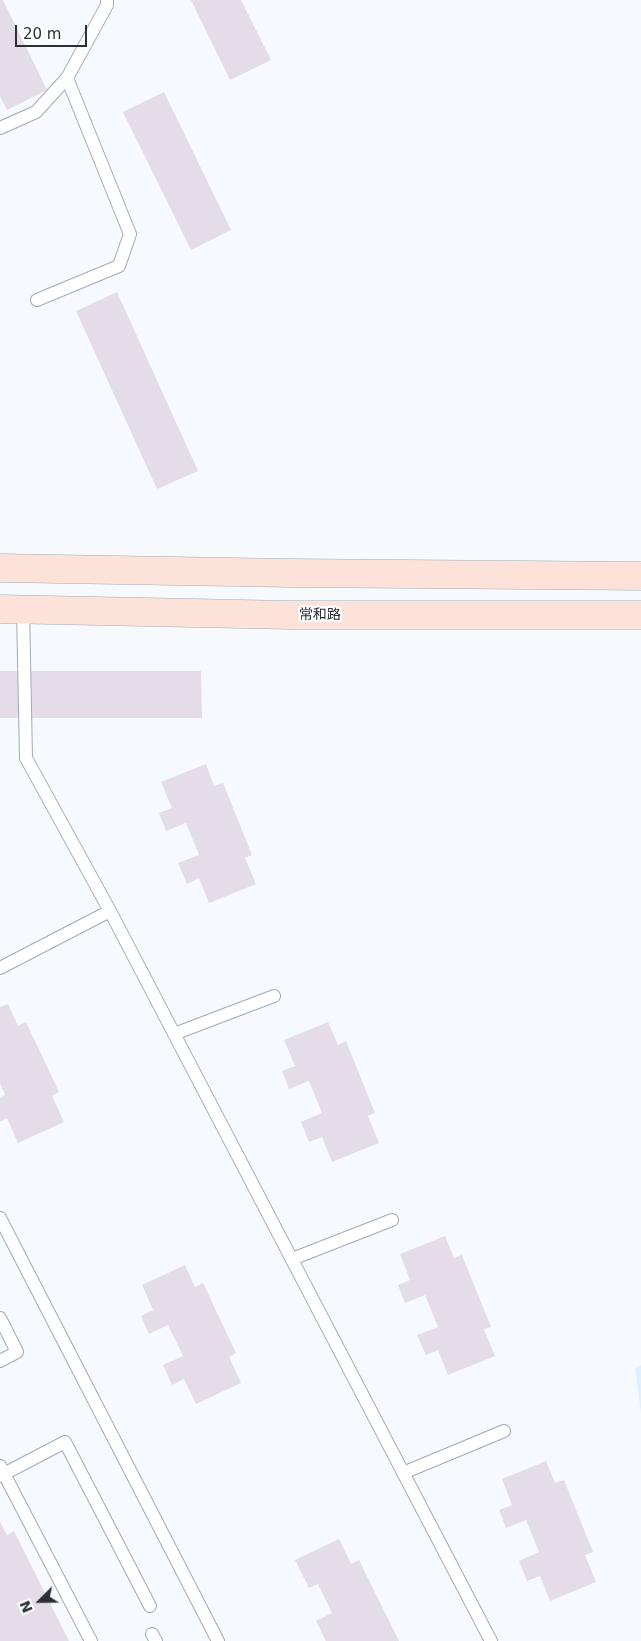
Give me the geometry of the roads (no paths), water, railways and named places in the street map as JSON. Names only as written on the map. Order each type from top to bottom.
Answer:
[{"type":"street","points":[[0,568],[641,576]]},
{"type":"street","name":"常和路","points":[[11,609],[290,615],[641,615]]},
{"type":"lane","points":[[0,128],[36,112],[67,78],[107,5],[107,0]]},
{"type":"lane","points":[[37,300],[118,266],[130,234],[67,78]]},
{"type":"lane","points":[[11,609],[26,758],[110,911],[491,1641]]},
{"type":"lane","points":[[0,968],[110,911]]},
{"type":"lane","points":[[174,1034],[274,996]]},
{"type":"lane","points":[[0,1218],[218,1641]]},
{"type":"lane","points":[[292,1259],[392,1220]]},
{"type":"lane","points":[[0,1318],[18,1352],[0,1362]]},
{"type":"lane","points":[[403,1473],[504,1431]]},
{"type":"lane","points":[[92,1641],[1,1472],[65,1442],[150,1606]]}]
